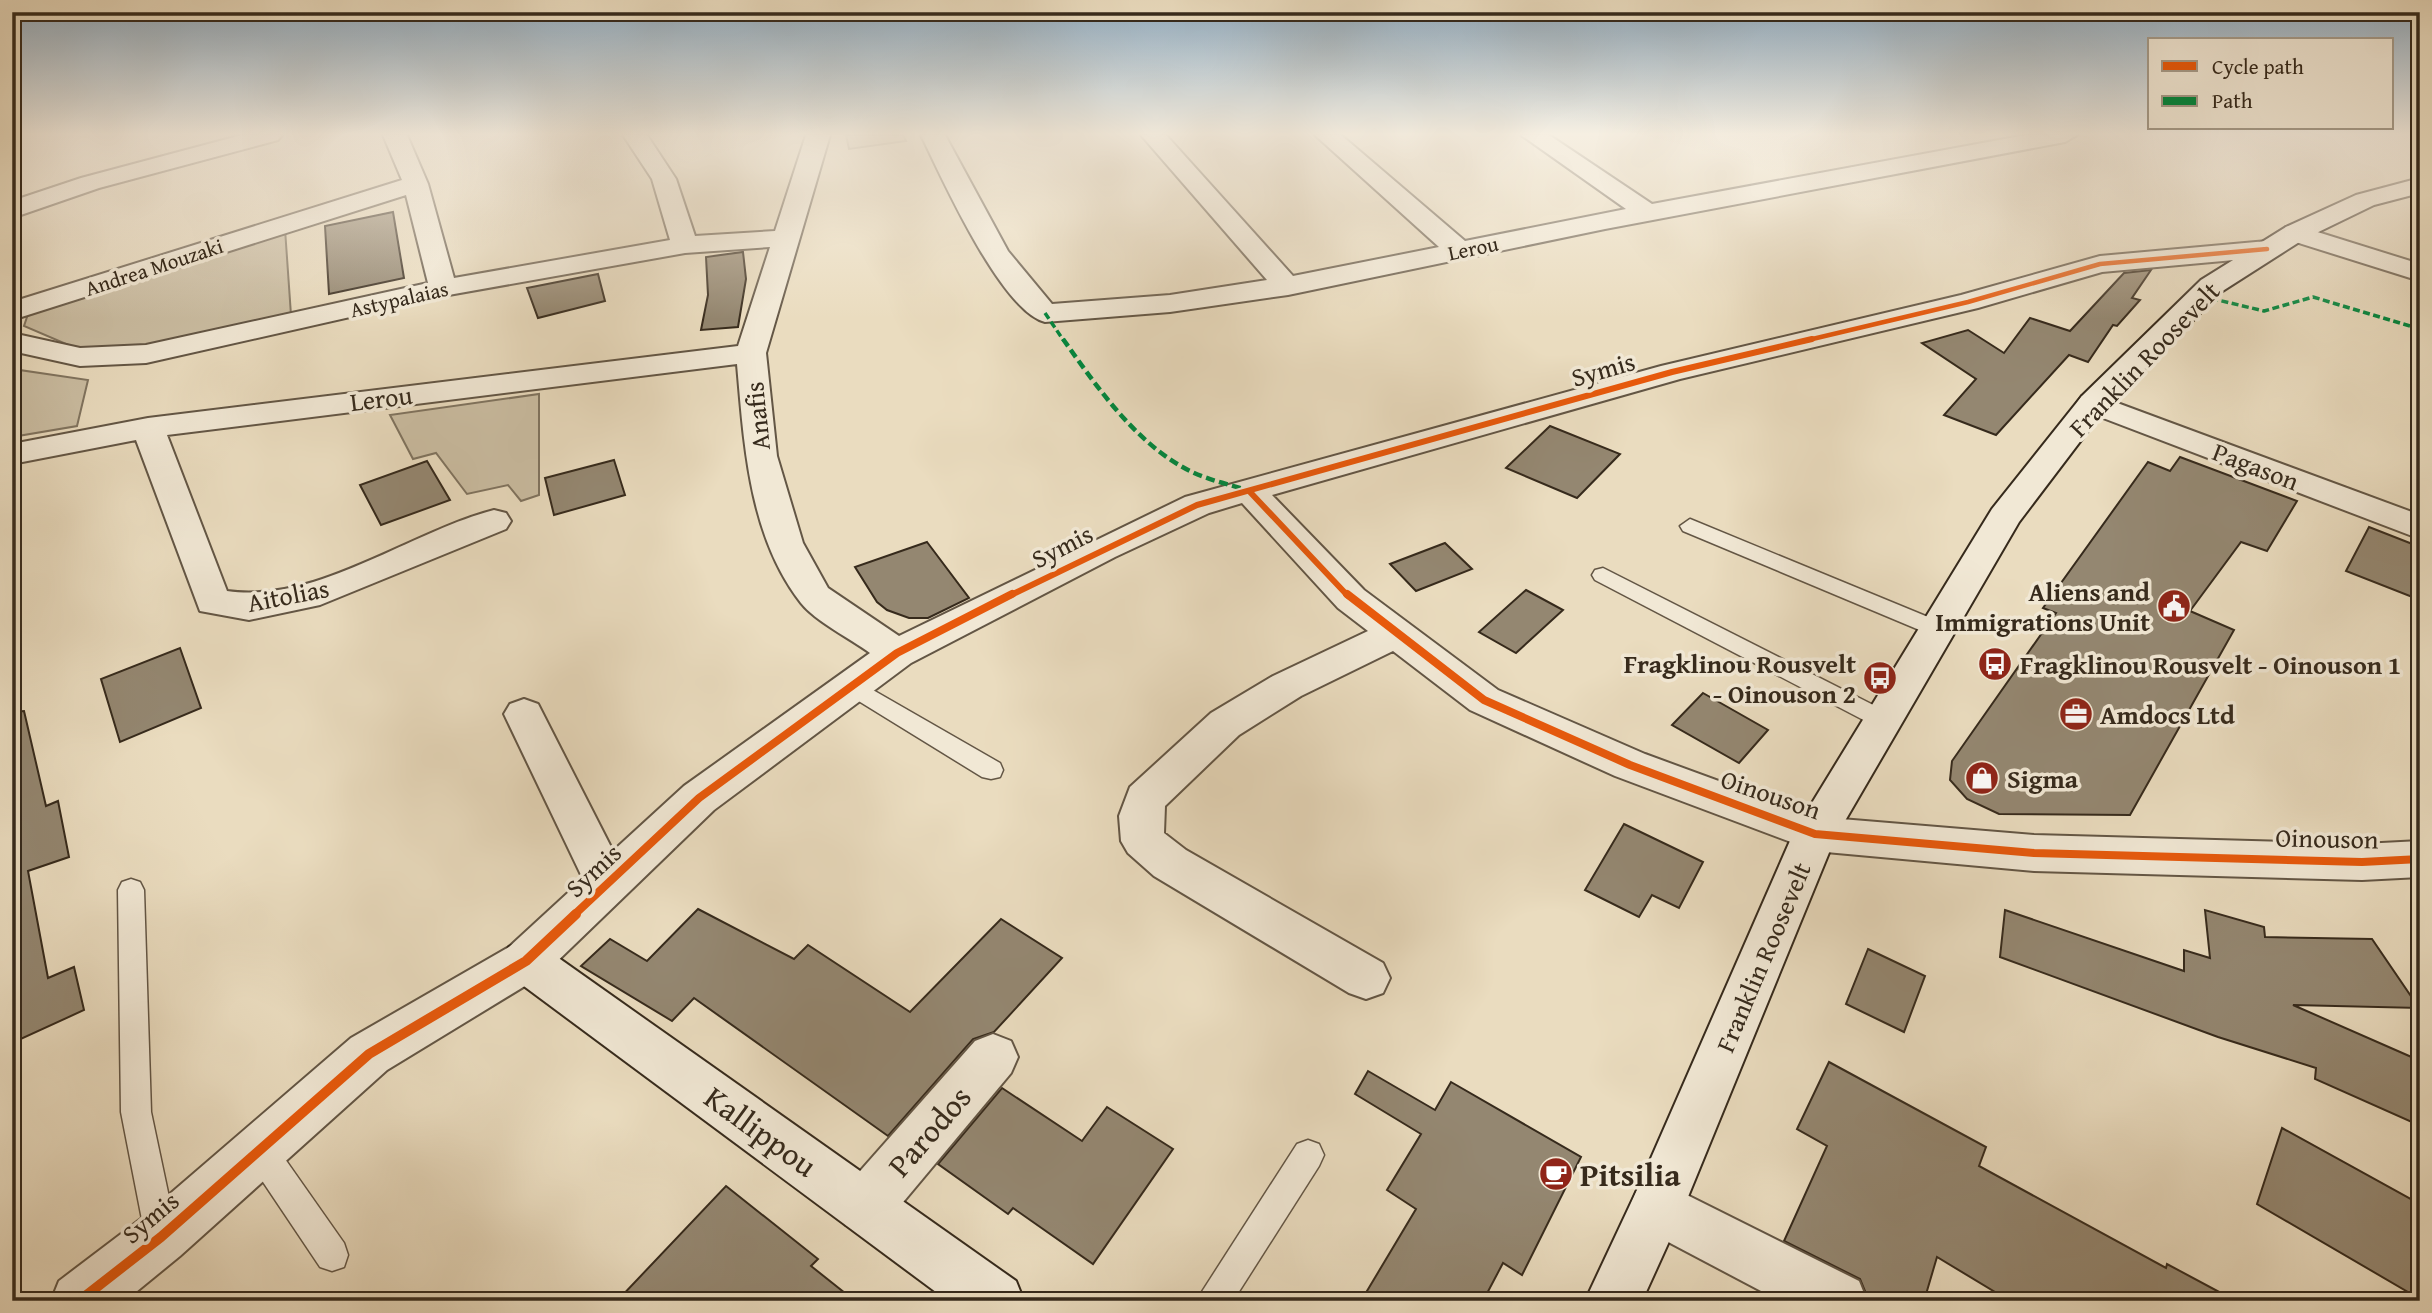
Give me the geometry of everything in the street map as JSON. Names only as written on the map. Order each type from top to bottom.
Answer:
[{"type":"street","points":[[12,210],[54,196]]},
{"type":"street","name":"Andrea Mouzaki","points":[[12,311],[377,196]]},
{"type":"street","points":[[419,196],[443,288]]},
{"type":"street","points":[[669,196],[685,245]]},
{"type":"street","name":"Anafis","points":[[800,196],[751,352],[761,456],[785,542],[816,596],[897,653]]},
{"type":"street","name":"Lerou","points":[[963,196],[1020,290],[1045,313],[1094,313],[1177,304],[1288,287],[1732,196]]},
{"type":"street","points":[[1207,196],[1288,287]]},
{"type":"street","points":[[1397,196],[1459,250]]},
{"type":"street","points":[[1624,196],[1647,212]]},
{"type":"street","name":"Franklin Roosevelt","points":[[1613,1301],[1657,1206],[1815,834],[2004,517],[2093,403],[2211,286],[2295,233],[2379,196]]},
{"type":"street","points":[[2295,233],[2420,273]]},
{"type":"street","name":"Astypalaias","points":[[12,342],[80,358],[146,354],[250,334],[443,288],[685,245],[788,239]]},
{"type":"street","name":"Symis","points":[[79,1301],[161,1237],[369,1054],[526,961],[699,799],[897,653],[1185,511],[1672,372],[1968,302],[2100,264],[2267,249]]},
{"type":"street","name":"Symis","points":[[2100,264],[2211,286]]},
{"type":"street","name":"Lerou","points":[[12,454],[148,428],[751,352]]},
{"type":"street","name":"Pagason","points":[[2093,403],[2420,528]]},
{"type":"street","name":"Aitolias","points":[[148,428],[213,602],[249,607],[320,593],[494,521]]},
{"type":"street","name":"Oinouson","points":[[1250,492],[1351,599],[1484,700],[1630,765],[1815,834],[2034,853],[2362,862],[2420,859]]},
{"type":"street","points":[[1366,978],[1170,863],[1143,841],[1141,816],[1145,799],[1226,724],[1287,686],[1396,633]]},
{"type":"street","points":[[524,715],[608,885]]},
{"type":"street","name":"Kallippou","points":[[526,961],[996,1301]]},
{"type":"street","name":"Parodos","points":[[865,1206],[993,1057]]},
{"type":"street","points":[[1657,1206],[1839,1301]]},
{"type":"lane","points":[[1690,526],[1937,629]]},
{"type":"lane","points":[[1602,575],[1883,719]]},
{"type":"lane","points":[[852,686],[991,770]]},
{"type":"lane","points":[[131,890],[136,1112],[161,1237]]},
{"type":"lane","points":[[260,1150],[332,1255]]},
{"type":"lane","points":[[1213,1301],[1308,1155]]},
{"type":"shaded area","points":[[285,229],[291,315],[151,347],[73,347],[24,326],[28,314]]},
{"type":"shaded area","points":[[12,360],[19,362],[20,370],[88,380],[77,426],[12,437]]},
{"type":"shaded area","points":[[539,394],[539,495],[521,501],[508,485],[467,494],[436,453],[413,459],[390,415]]},
{"type":"building","points":[[393,212],[404,278],[329,294],[325,226]]},
{"type":"building","points":[[743,252],[746,279],[738,327],[701,330],[708,295],[706,257]]},
{"type":"building","points":[[2151,270],[2132,298],[2140,300],[2117,326],[2113,325],[2088,362],[2069,355],[1996,435],[1944,415],[1976,379],[1922,343],[1968,330],[2004,353],[2030,318],[2070,331],[2124,273]]},
{"type":"building","points":[[598,274],[605,301],[538,318],[527,288]]},
{"type":"building","points":[[1550,426],[1620,454],[1577,498],[1506,468]]},
{"type":"building","points":[[2180,457],[2297,501],[2267,551],[2241,542],[2190,611],[2234,630],[2130,815],[1999,814],[1967,799],[1950,780],[1952,761],[2056,613],[2043,608],[2148,462],[2170,471]]},
{"type":"building","points":[[614,460],[625,495],[554,515],[545,478]]},
{"type":"building","points":[[427,461],[450,500],[381,525],[360,485]]},
{"type":"building","points":[[2369,527],[2420,547],[2420,600],[2346,571]]},
{"type":"building","points":[[927,542],[969,598],[928,618],[909,618],[887,610],[877,602],[855,567]]},
{"type":"building","points":[[1445,543],[1472,569],[1416,591],[1390,564]]},
{"type":"building","points":[[1526,590],[1563,610],[1516,653],[1479,632]]},
{"type":"building","points":[[180,648],[201,708],[120,742],[101,679]]},
{"type":"building","points":[[1703,693],[1768,730],[1739,763],[1672,725]]},
{"type":"building","points":[[24,711],[46,806],[58,801],[69,857],[28,871],[48,978],[74,967],[84,1010],[12,1043],[12,712]]},
{"type":"building","points":[[1624,824],[1703,862],[1679,908],[1652,895],[1639,917],[1585,890]]},
{"type":"building","points":[[698,909],[794,959],[808,945],[910,1012],[1001,919],[1062,958],[994,1032],[973,1039],[888,1136],[694,998],[672,1021],[581,966],[610,939],[647,961]]},
{"type":"building","points":[[2005,910],[2184,971],[2184,950],[2210,958],[2205,910],[2264,927],[2265,937],[2372,939],[2419,1008],[2293,1005],[2416,1059],[2414,1123],[2315,1079],[2316,1068],[2218,1037],[2000,957]]},
{"type":"building","points":[[1868,949],[1925,976],[1904,1032],[1846,1004]]},
{"type":"building","points":[[1829,1062],[1986,1147],[1979,1166],[2166,1268],[2167,1264],[2236,1301],[2010,1301],[1937,1257],[1924,1301],[1869,1301],[1860,1279],[1784,1241],[1827,1146],[1797,1129]]},
{"type":"building","points":[[1368,1071],[1435,1110],[1451,1082],[1581,1157],[1522,1275],[1503,1263],[1483,1301],[1361,1301],[1416,1209],[1387,1190],[1421,1134],[1355,1094]]},
{"type":"building","points":[[1002,1088],[1082,1141],[1107,1107],[1173,1149],[1093,1264],[1013,1208],[1008,1214],[938,1164]]},
{"type":"building","points":[[2282,1128],[2420,1204],[2420,1299],[2257,1204]]},
{"type":"building","points":[[726,1186],[818,1259],[811,1266],[855,1301],[617,1301]]},
{"type":"marked path","points":[[2201,296],[2264,311],[2313,297],[2420,329]]},
{"type":"marked path","points":[[1045,313],[1106,396],[1140,434],[1188,470],[1247,490]]},
{"type":"cycle path","points":[[79,1301],[161,1237],[369,1054],[526,961],[699,798],[897,653],[1102,549],[1197,505],[1672,372],[1968,302],[2100,264],[2267,249]]},
{"type":"cycle path","points":[[1250,492],[1351,599],[1484,700],[1630,765],[1815,834],[2034,853],[2362,862],[2420,859]]},
{"type":"place","name":"Aliens and Immigrations Unit","points":[[2174,606]]},
{"type":"place","name":"Fragklinou Rousvelt - Oinouson 1","points":[[1995,664]]},
{"type":"place","name":"Fragklinou Rousvelt - Oinouson 2","points":[[1880,678]]},
{"type":"place","name":"Amdocs Ltd","points":[[2076,714]]},
{"type":"place","name":"Sigma","points":[[1982,778]]},
{"type":"place","name":"Pitsilia","points":[[1556,1174]]}]
